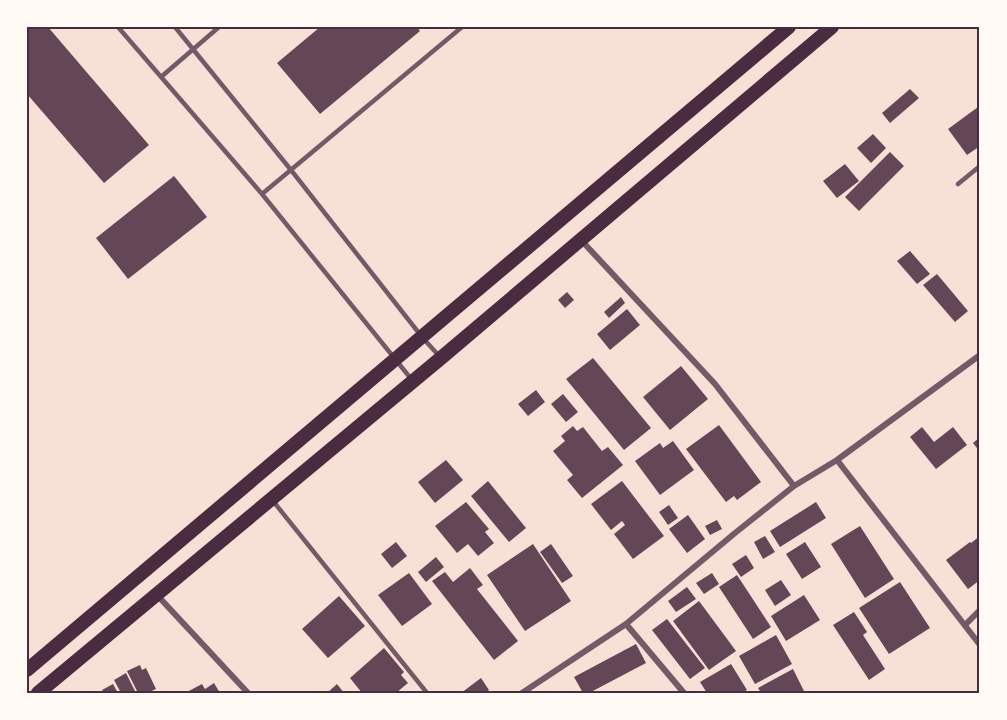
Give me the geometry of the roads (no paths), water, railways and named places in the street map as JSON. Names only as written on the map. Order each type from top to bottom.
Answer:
[{"type":"main road","points":[[27,670],[789,27]]},
{"type":"main road","points":[[38,693],[414,381],[831,27]]},
{"type":"street","points":[[580,239],[715,384],[794,486]]},
{"type":"street","points":[[522,693],[626,624],[794,486],[837,460],[980,355]]},
{"type":"street","points":[[837,460],[980,645]]},
{"type":"street","points":[[156,594],[248,693]]},
{"type":"street","points":[[966,624],[980,610]]},
{"type":"street","points":[[626,624],[684,693]]},
{"type":"lane","points":[[118,27],[262,194],[414,381]]},
{"type":"lane","points":[[175,27],[441,358]]},
{"type":"lane","points":[[161,78],[219,27]]},
{"type":"lane","points":[[262,194],[462,27]]},
{"type":"lane","points":[[958,184],[980,166]]},
{"type":"lane","points":[[271,499],[427,693]]}]
